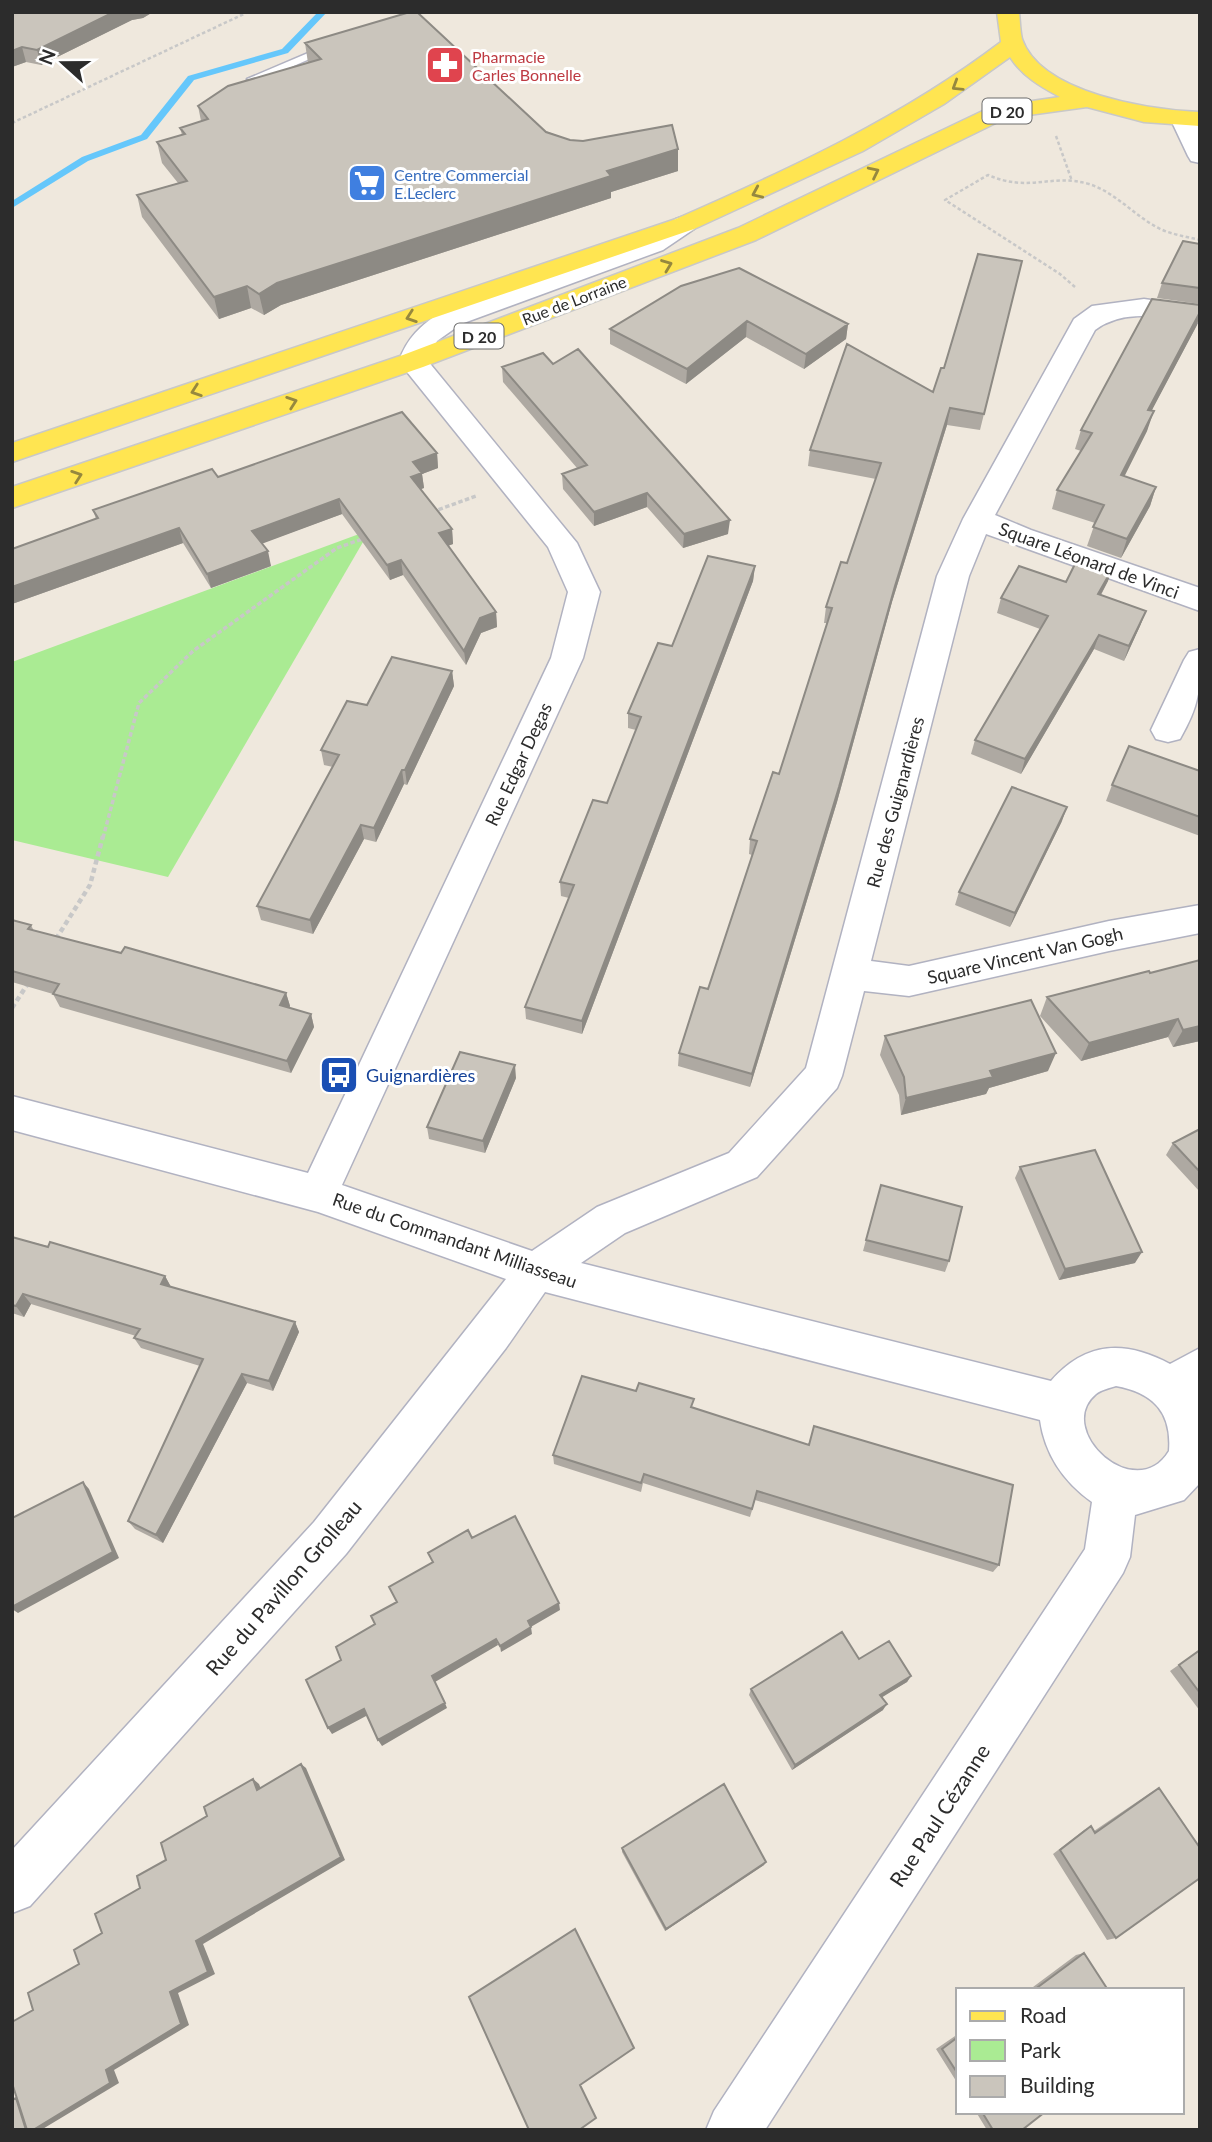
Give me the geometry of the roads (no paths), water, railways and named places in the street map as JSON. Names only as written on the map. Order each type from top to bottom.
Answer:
[{"type":"main road","points":[[1008,12],[1006,27],[1012,45],[1028,66],[1054,84],[1087,100],[1134,113],[1191,119]]},
{"type":"main road","name":"Rue de Lorraine","points":[[12,453],[685,224],[762,190],[888,128],[978,73],[1012,45]]},
{"type":"main road","name":"Rue de Lorraine","points":[[12,498],[413,361],[747,234],[1000,112],[1087,100]]},
{"type":"street","points":[[1191,119],[1200,156]]},
{"type":"street","points":[[413,361],[416,347],[426,334],[451,318],[654,244],[685,224]]},
{"type":"street","name":"Rue des Guignardières","points":[[536,1272],[611,1220],[743,1165],[823,1076],[953,576],[978,519],[1084,325],[1102,312],[1144,307],[1200,314]]},
{"type":"street","name":"Rue Edgar Degas","points":[[318,1194],[567,658],[584,592],[562,544],[413,361]]},
{"type":"street","name":"Square Léonard de Vinci","points":[[978,519],[1020,537],[1200,600]]},
{"type":"street","points":[[1168,730],[1200,660]]},
{"type":"street","name":"Square Vincent Van Gogh","points":[[850,974],[909,981],[1109,936],[1200,919]]},
{"type":"street","name":"Rue du Commandant Milliasseau","points":[[12,1113],[318,1194],[536,1272],[1062,1405]]},
{"type":"street","name":"Rue du Pavillon Grolleau","points":[[12,1888],[330,1538],[491,1334],[536,1272]]},
{"type":"street","points":[[1116,1366],[1135,1369],[1154,1377],[1185,1379],[1184,1407],[1191,1426],[1192,1446],[1187,1465],[1176,1480],[1159,1490],[1138,1493],[1116,1490],[1095,1480],[1066,1446],[1061,1425],[1062,1405],[1069,1389],[1082,1377],[1097,1369],[1116,1366]]},
{"type":"street","name":"Rue Paul Cézanne","points":[[733,2130],[1107,1557],[1116,1490]]},
{"type":"lane","points":[[253,79],[340,44]]},
{"type":"waterway","points":[[12,205],[85,159],[144,137],[191,78],[285,51],[323,12]]},
{"type":"place","name":"Pharmacie Carles Bonnelle","points":[[445,65]]},
{"type":"place","name":"Centre Commercial E.Leclerc","points":[[367,183]]},
{"type":"place","name":"Guignardières","points":[[339,1075]]}]
